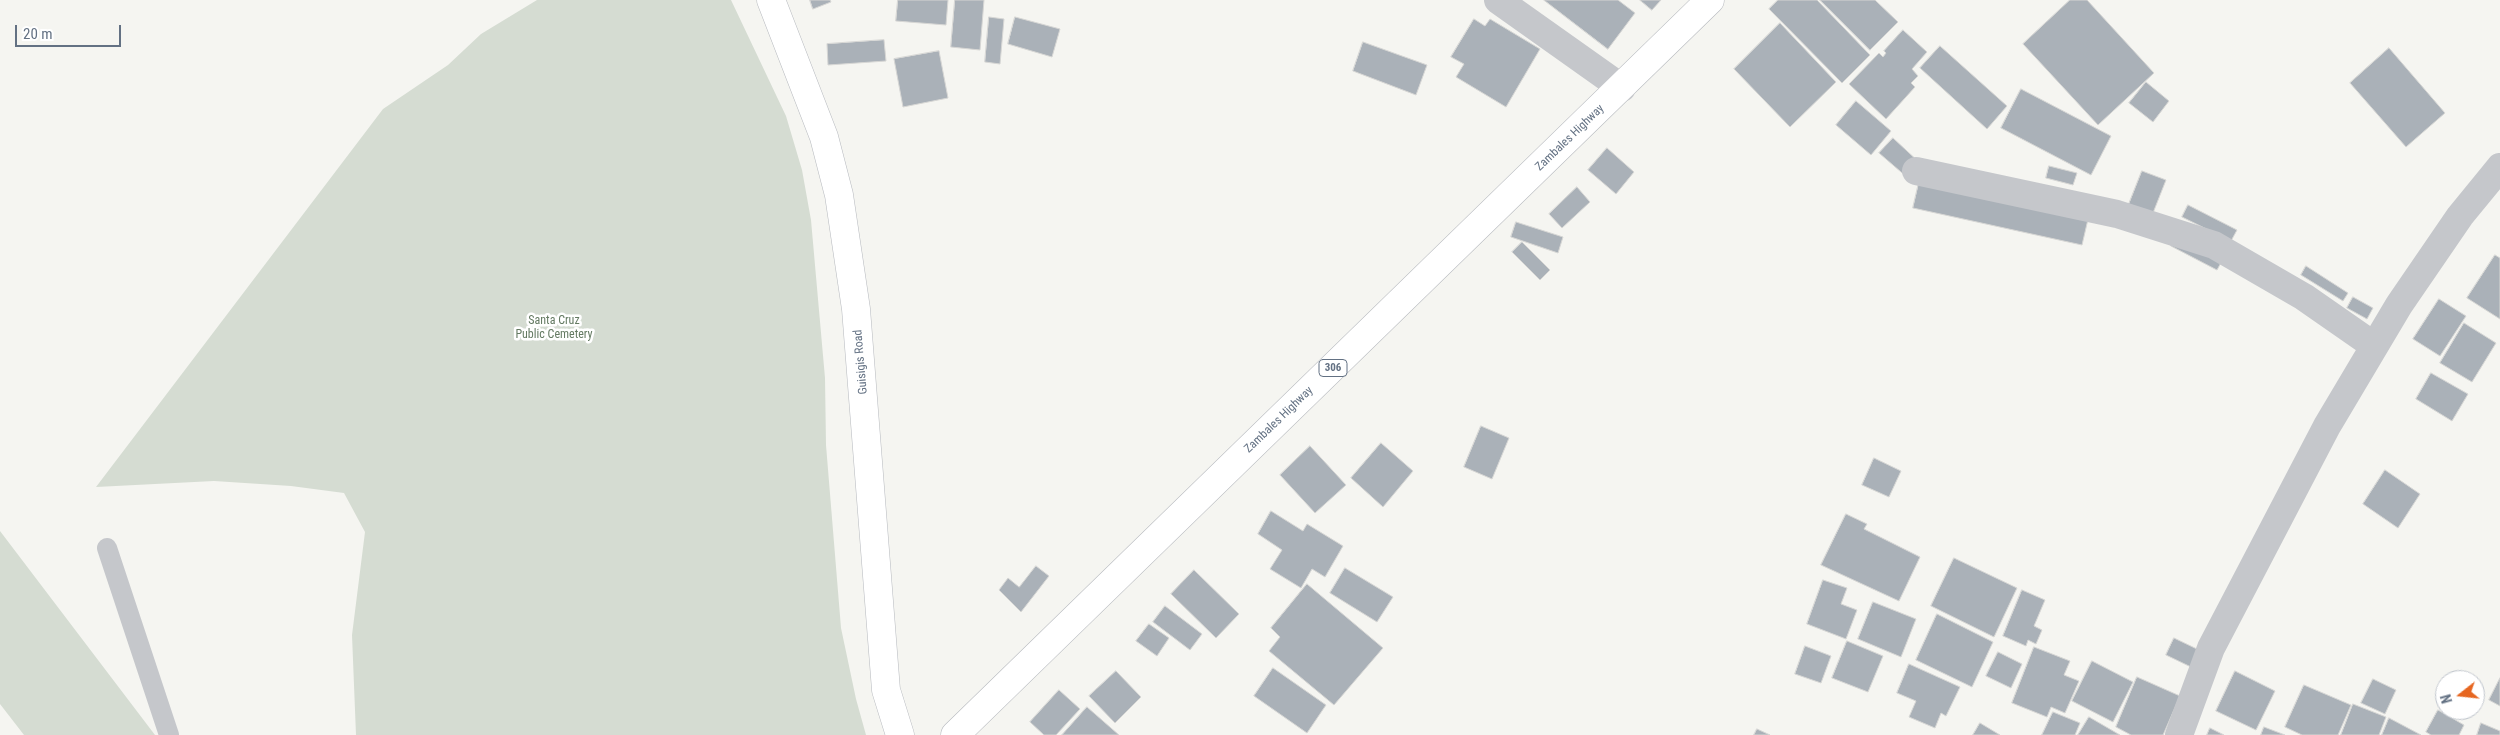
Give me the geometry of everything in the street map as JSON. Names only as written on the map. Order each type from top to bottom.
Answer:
[{"type":"main road","name":"Guisigis Road","points":[[771,0],[824,137],[839,195],[856,309],[886,690],[900,735]]},
{"type":"main road","name":"Zambales Highway","points":[[955,735],[1622,88],[1710,0]]},
{"type":"street","points":[[1498,0],[1622,88]]},
{"type":"street","points":[[2179,735],[2211,648],[2327,426],[2373,345],[2460,216],[2500,168]]},
{"type":"street","points":[[1916,171],[2117,214],[2214,245],[2304,297],[2373,345]]},
{"type":"lane","points":[[107,548],[169,735]]},
{"type":"green space","name":"Santa Cruz Public Cemetery","points":[[537,0],[731,0],[786,116],[802,170],[811,220],[825,378],[826,445],[841,628],[856,699],[866,735],[356,735],[352,635],[365,532],[344,493],[291,486],[214,481],[96,487],[383,109],[448,65],[481,34]]},
{"type":"green space","points":[[0,531],[155,735],[24,735],[0,704]]},
{"type":"building","points":[[810,0],[830,0],[831,2],[813,9]]},
{"type":"building","points":[[898,0],[948,0],[946,25],[896,21]]},
{"type":"building","points":[[955,0],[984,0],[980,50],[951,47]]},
{"type":"building","points":[[1544,0],[1618,0],[1635,13],[1608,49]]},
{"type":"building","points":[[1640,0],[1661,0],[1652,10]]},
{"type":"building","points":[[1778,0],[1817,0],[1870,55],[1842,83],[1769,9]]},
{"type":"building","points":[[1820,0],[1875,0],[1898,22],[1870,50]]},
{"type":"building","points":[[2070,0],[2087,0],[2154,73],[2098,125],[2023,44]]},
{"type":"building","points":[[989,17],[1004,19],[1000,64],[985,62]]},
{"type":"building","points":[[1015,17],[1060,29],[1052,57],[1008,44]]},
{"type":"building","points":[[1474,19],[1485,26],[1490,19],[1540,49],[1506,107],[1456,77],[1464,64],[1451,57]]},
{"type":"building","points":[[1780,23],[1836,82],[1790,127],[1734,69]]},
{"type":"building","points":[[1903,30],[1927,52],[1912,69],[1918,76],[1911,83],[1915,87],[1886,119],[1849,84],[1879,53],[1883,57],[1886,53],[1884,51]]},
{"type":"building","points":[[884,40],[886,61],[828,65],[827,44]]},
{"type":"building","points":[[1363,42],[1427,65],[1416,95],[1353,71]]},
{"type":"building","points":[[1940,46],[2007,106],[1987,129],[1920,68]]},
{"type":"building","points":[[2389,48],[2445,113],[2406,147],[2350,83]]},
{"type":"building","points":[[939,51],[948,98],[903,107],[894,59]]},
{"type":"building","points":[[2146,82],[2169,101],[2153,122],[2129,103]]},
{"type":"building","points":[[2021,89],[2111,136],[2091,175],[2001,128]]},
{"type":"building","points":[[1856,101],[1891,131],[1871,155],[1836,125]]},
{"type":"building","points":[[1893,138],[1921,164],[1908,178],[1879,153]]},
{"type":"building","points":[[1607,148],[1634,172],[1616,194],[1588,170]]},
{"type":"building","points":[[2049,166],[2077,173],[2073,185],[2046,178]]},
{"type":"building","points":[[2142,171],[2166,180],[2151,218],[2127,209]]},
{"type":"building","points":[[1920,178],[2089,215],[2082,245],[1913,208]]},
{"type":"building","points":[[1577,187],[1590,202],[1562,228],[1549,214]]},
{"type":"building","points":[[2188,205],[2237,230],[2231,241],[2182,217]]},
{"type":"building","points":[[1516,222],[1563,237],[1558,253],[1511,237]]},
{"type":"building","points":[[2177,235],[2223,259],[2217,270],[2171,246]]},
{"type":"building","points":[[1522,242],[1550,270],[1540,280],[1512,252]]},
{"type":"building","points":[[2495,255],[2500,258],[2500,319],[2467,298]]},
{"type":"building","points":[[2306,266],[2348,293],[2343,301],[2301,275]]},
{"type":"building","points":[[2353,297],[2373,308],[2367,319],[2347,308]]},
{"type":"building","points":[[2439,299],[2466,316],[2440,356],[2413,339]]},
{"type":"building","points":[[2464,323],[2496,343],[2472,382],[2440,363]]},
{"type":"building","points":[[2431,373],[2468,394],[2452,421],[2416,399]]},
{"type":"building","points":[[1481,426],[1509,438],[1492,479],[1464,467]]},
{"type":"building","points":[[1381,443],[1413,471],[1383,507],[1351,478]]},
{"type":"building","points":[[1310,446],[1346,485],[1315,513],[1280,475]]},
{"type":"building","points":[[1874,458],[1901,471],[1889,497],[1862,485]]},
{"type":"building","points":[[2385,470],[2420,494],[2398,528],[2363,504]]},
{"type":"building","points":[[1271,511],[1303,531],[1307,524],[1343,546],[1325,577],[1312,569],[1301,588],[1270,569],[1282,550],[1258,534]]},
{"type":"building","points":[[1846,514],[1867,524],[1864,529],[1920,557],[1899,601],[1821,565]]},
{"type":"building","points":[[1954,558],[2017,588],[1994,637],[1931,606]]},
{"type":"building","points":[[1036,566],[1049,576],[1021,612],[999,590],[1008,578],[1019,587]]},
{"type":"building","points":[[1345,568],[1393,597],[1377,622],[1330,593]]},
{"type":"building","points":[[1194,570],[1239,614],[1216,638],[1171,594]]},
{"type":"building","points":[[1823,580],[1847,588],[1841,604],[1857,610],[1846,639],[1807,624]]},
{"type":"building","points":[[1307,584],[1383,648],[1334,705],[1269,651],[1280,637],[1271,628]]},
{"type":"building","points":[[2022,590],[2045,600],[2034,626],[2042,630],[2036,644],[2028,640],[2026,646],[2003,636]]},
{"type":"building","points":[[1873,602],[1916,619],[1901,657],[1858,639]]},
{"type":"building","points":[[1165,606],[1202,634],[1190,650],[1153,622]]},
{"type":"building","points":[[1937,614],[1993,642],[1972,687],[1916,660]]},
{"type":"building","points":[[1149,624],[1169,638],[1157,656],[1136,641]]},
{"type":"building","points":[[2174,638],[2199,650],[2191,667],[2166,655]]},
{"type":"building","points":[[1847,641],[1883,656],[1868,692],[1832,678]]},
{"type":"building","points":[[1805,646],[1831,656],[1821,683],[1795,674]]},
{"type":"building","points":[[2034,647],[2070,661],[2064,675],[2079,681],[2065,713],[2051,707],[2047,717],[2012,703]]},
{"type":"building","points":[[1998,652],[2022,664],[2011,688],[1986,676]]},
{"type":"building","points":[[2092,661],[2133,682],[2113,722],[2072,701]]},
{"type":"building","points":[[1909,664],[1960,687],[1946,716],[1941,713],[1935,728],[1909,717],[1916,701],[1897,693]]},
{"type":"building","points":[[1273,668],[1326,705],[1307,733],[1254,696]]},
{"type":"building","points":[[1116,671],[1141,697],[1115,723],[1089,696]]},
{"type":"building","points":[[2235,671],[2275,691],[2256,730],[2216,711]]},
{"type":"building","points":[[2137,677],[2180,696],[2163,735],[2131,735],[2116,727]]},
{"type":"building","points":[[2500,678],[2500,706],[2489,700]]},
{"type":"building","points":[[2373,679],[2396,690],[2385,714],[2361,703]]},
{"type":"building","points":[[2304,685],[2351,705],[2338,735],[2302,735],[2285,727]]},
{"type":"building","points":[[1059,690],[1080,709],[1056,735],[1044,735],[1030,722]]},
{"type":"building","points":[[2353,704],[2386,717],[2379,735],[2341,735]]},
{"type":"building","points":[[1087,707],[1119,735],[1062,735]]},
{"type":"building","points":[[2053,712],[2080,723],[2075,735],[2042,735]]},
{"type":"building","points":[[2435,716],[2435,720],[2455,720],[2464,725],[2459,735],[2431,735],[2426,732]]},
{"type":"building","points":[[2089,717],[2120,735],[2078,735]]},
{"type":"building","points":[[2389,718],[2421,735],[2382,735]]},
{"type":"building","points":[[1980,723],[2000,735],[1973,735]]},
{"type":"building","points":[[2481,723],[2500,731],[2500,735],[2477,735]]},
{"type":"building","points":[[2264,727],[2285,735],[2261,735]]},
{"type":"building","points":[[2210,728],[2224,735],[2207,735]]},
{"type":"building","points":[[1757,729],[1770,735],[1754,735]]}]
